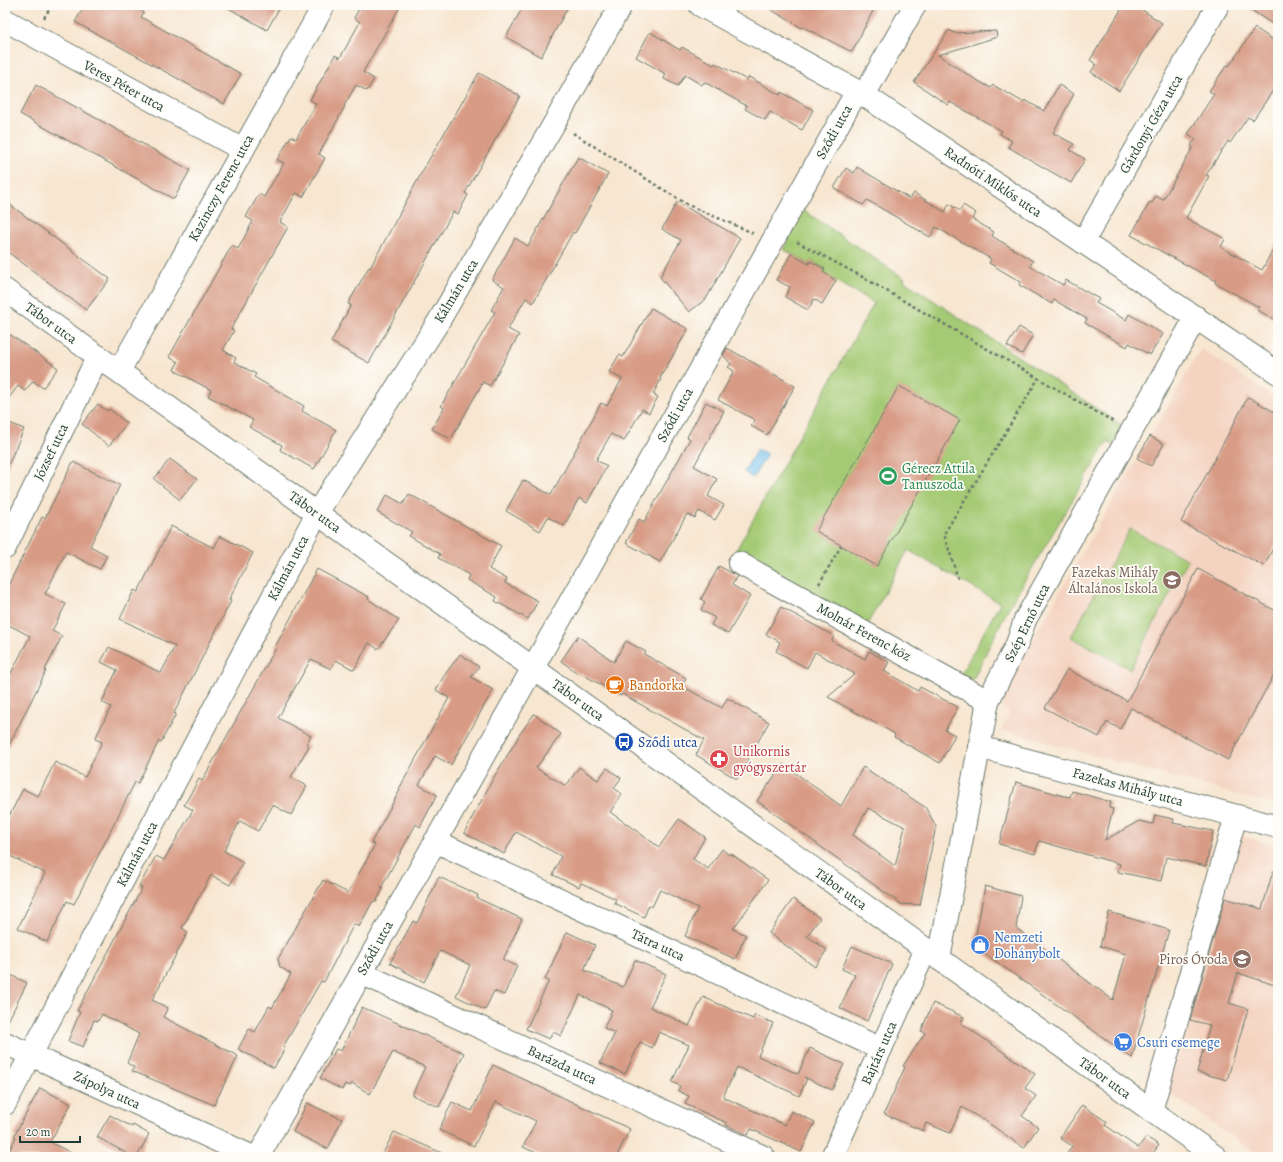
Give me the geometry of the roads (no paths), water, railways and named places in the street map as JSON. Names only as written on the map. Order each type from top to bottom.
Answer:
[{"type":"street","name":"Kazinczy Ferenc utca","points":[[119,371],[324,5]]},
{"type":"street","name":"Kálmán utca","points":[[5,1104],[317,513],[437,324],[555,122],[621,5]]},
{"type":"street","name":"Radnóti Miklós utca","points":[[700,5],[860,93],[1278,372]]},
{"type":"street","name":"Sződi utca","points":[[258,1157],[773,241],[860,93],[915,5]]},
{"type":"street","name":"Gárdonyi Géza utca","points":[[1083,242],[1218,5]]},
{"type":"street","name":"Veres Péter utca","points":[[5,20],[243,150]]},
{"type":"street","name":"Tábor utca","points":[[5,290],[1216,1157]]},
{"type":"street","name":"Szép Ernő utca","points":[[932,954],[979,748],[988,700],[1017,644],[1025,620],[1196,317]]},
{"type":"street","name":"József utca","points":[[5,548],[98,356]]},
{"type":"street","name":"Molnár Ferenc köz","points":[[739,563],[988,700]]},
{"type":"street","name":"Fazekas Mihály utca","points":[[979,748],[1278,827]]},
{"type":"street","points":[[1151,1111],[1236,816]]},
{"type":"street","name":"Tátra utca","points":[[435,841],[881,1049]]},
{"type":"street","name":"Bajtárs utca","points":[[832,1157],[881,1049],[932,954]]},
{"type":"street","name":"Barázda utca","points":[[361,973],[764,1157]]},
{"type":"street","name":"Zápolya utca","points":[[5,1042],[254,1157]]},
{"type":"water","points":[[757,449],[767,454],[753,478],[744,472]]},
{"type":"place","name":"Gérecz Attila Tanuszoda","points":[[888,476]]},
{"type":"place","name":"Fazekas Mihály Általános Iskola","points":[[1172,580]]},
{"type":"place","name":"Bandorka","points":[[615,685]]},
{"type":"place","name":"Sződi utca","points":[[624,742]]},
{"type":"place","name":"Unikornis gyógyszertár","points":[[719,759]]},
{"type":"place","name":"Nemzeti Dohánybolt","points":[[980,945]]},
{"type":"place","name":"Piros Óvoda","points":[[1242,959]]},
{"type":"place","name":"Csuri csemege","points":[[1123,1042]]}]
